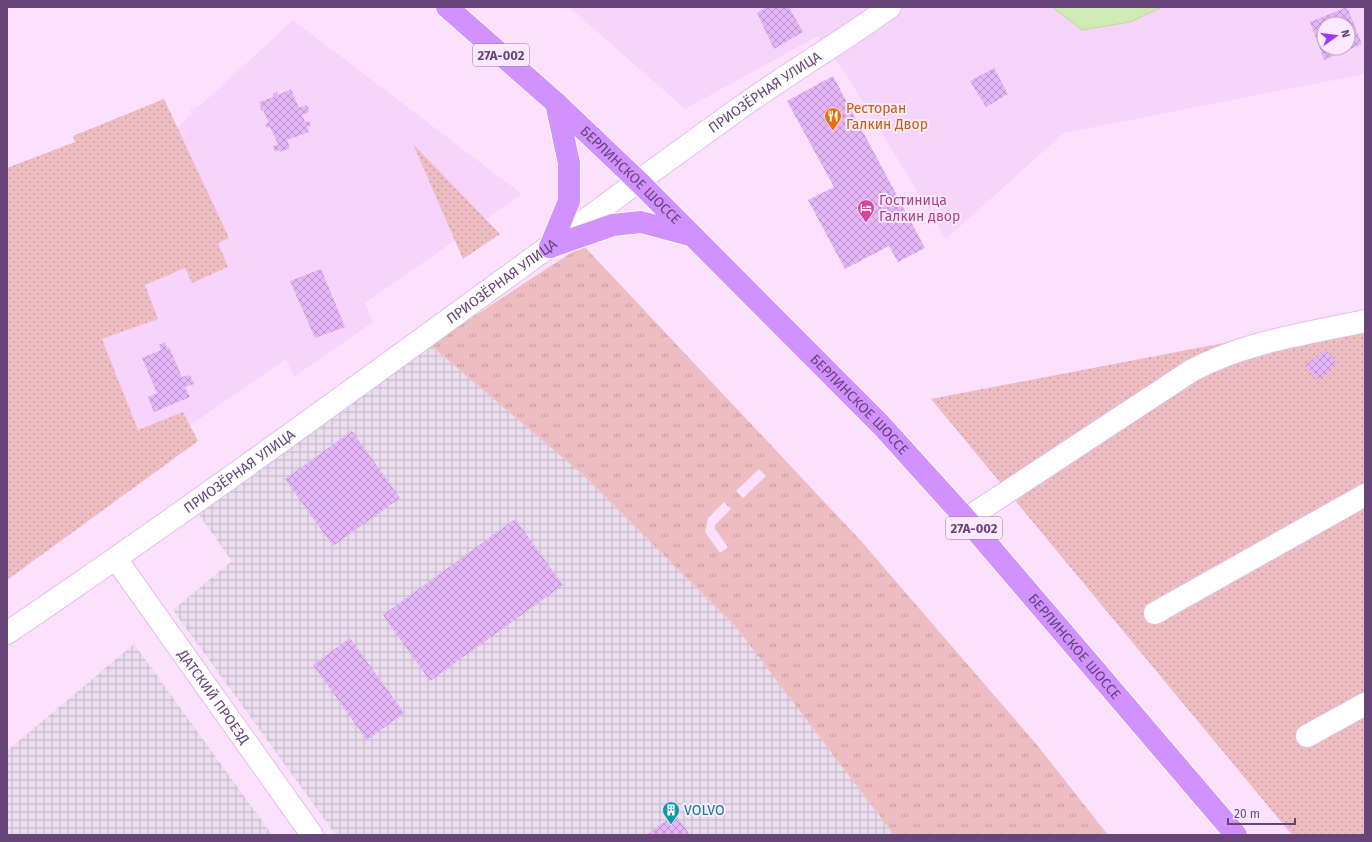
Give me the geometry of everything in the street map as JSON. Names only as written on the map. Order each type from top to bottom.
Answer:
[{"type":"highway","name":"БЕРЛИНСКОЕ ШОССЕ","points":[[447,7],[556,103],[639,182],[695,236],[882,426],[966,520],[1236,835]]},
{"type":"highway","points":[[550,247],[569,201],[569,163],[556,103]]},
{"type":"highway","points":[[550,247],[613,225],[641,222],[695,236]]},
{"type":"street","name":"ПРИОЗЁРНАЯ УЛИЦА","points":[[7,633],[116,559],[550,247],[740,108],[854,33],[890,7]]},
{"type":"street","points":[[966,520],[1191,371],[1212,360],[1252,347],[1365,322]]},
{"type":"street","points":[[1155,613],[1365,495]]},
{"type":"street","name":"ДАТСКИЙ ПРОЕЗД","points":[[116,559],[312,835]]},
{"type":"street","points":[[1306,736],[1365,704]]},
{"type":"shaded area","points":[[569,7],[1365,7],[1365,74],[1064,133],[946,239],[847,76],[818,36],[685,109]]},
{"type":"shaded area","points":[[1052,7],[1162,7],[1130,22],[1082,30]]},
{"type":"shaded area","points":[[293,20],[522,194],[365,303],[373,322],[294,377],[286,359],[120,474],[46,250],[192,114],[190,110],[202,104]]},
{"type":"shaded area","points":[[430,345],[583,475],[736,627],[894,835],[336,835],[173,610],[232,561],[192,505]]},
{"type":"shaded area","points":[[134,644],[272,835],[7,835],[7,751]]},
{"type":"green space","points":[[164,99],[229,238],[218,243],[228,267],[192,283],[185,268],[145,285],[158,319],[102,339],[138,430],[183,412],[198,441],[7,580],[7,168],[75,142],[73,136]]},
{"type":"green space","points":[[413,144],[500,234],[463,259]]},
{"type":"green space","points":[[583,245],[861,541],[1037,745],[1108,835],[894,835],[736,627],[583,475],[430,345]],"holes":[[[759,469],[766,476],[743,498],[736,491]],[[724,502],[731,509],[715,525],[715,529],[728,547],[720,553],[705,532],[708,518]]]},
{"type":"green space","points":[[1365,316],[1365,835],[1292,835],[931,399]]},
{"type":"building","points":[[766,7],[789,7],[803,32],[774,49],[757,13]]},
{"type":"building","points":[[1347,7],[1351,16],[1325,16]]},
{"type":"building","points":[[1316,20],[1316,38],[1310,22]]},
{"type":"building","points":[[1356,29],[1362,44],[1356,47]]},
{"type":"building","points":[[1323,56],[1334,56],[1324,60]]},
{"type":"building","points":[[994,68],[1008,94],[986,107],[970,81]]},
{"type":"building","points":[[833,76],[925,248],[898,262],[889,246],[845,269],[808,200],[834,187],[787,101]]},
{"type":"building","points":[[291,89],[299,108],[306,105],[308,106],[309,112],[302,115],[305,122],[309,121],[311,125],[307,127],[309,132],[287,140],[290,148],[281,152],[280,150],[275,152],[273,146],[278,144],[270,127],[267,128],[265,124],[269,123],[263,110],[261,111],[260,102],[273,97],[273,94],[277,92],[278,95]]},
{"type":"building","points":[[321,269],[345,327],[315,338],[290,281]]},
{"type":"building","points":[[165,342],[167,348],[169,347],[182,377],[190,375],[194,384],[185,387],[190,397],[154,412],[148,397],[157,393],[142,358],[161,350],[159,345]]},
{"type":"building","points":[[1325,349],[1337,363],[1318,380],[1305,366]]},
{"type":"building","points":[[352,431],[400,498],[333,546],[285,479]]},
{"type":"building","points":[[515,519],[563,585],[430,681],[383,615]]},
{"type":"building","points":[[350,638],[404,713],[367,740],[313,665]]},
{"type":"building","name":"VOLVO","points":[[675,814],[690,835],[646,835]]},
{"type":"place","name":"Ресторан Галкин Двор","points":[[833,131]]},
{"type":"place","name":"Гостиница Галкин двор","points":[[866,223]]},
{"type":"place","name":"VOLVO","points":[[671,825]]}]
